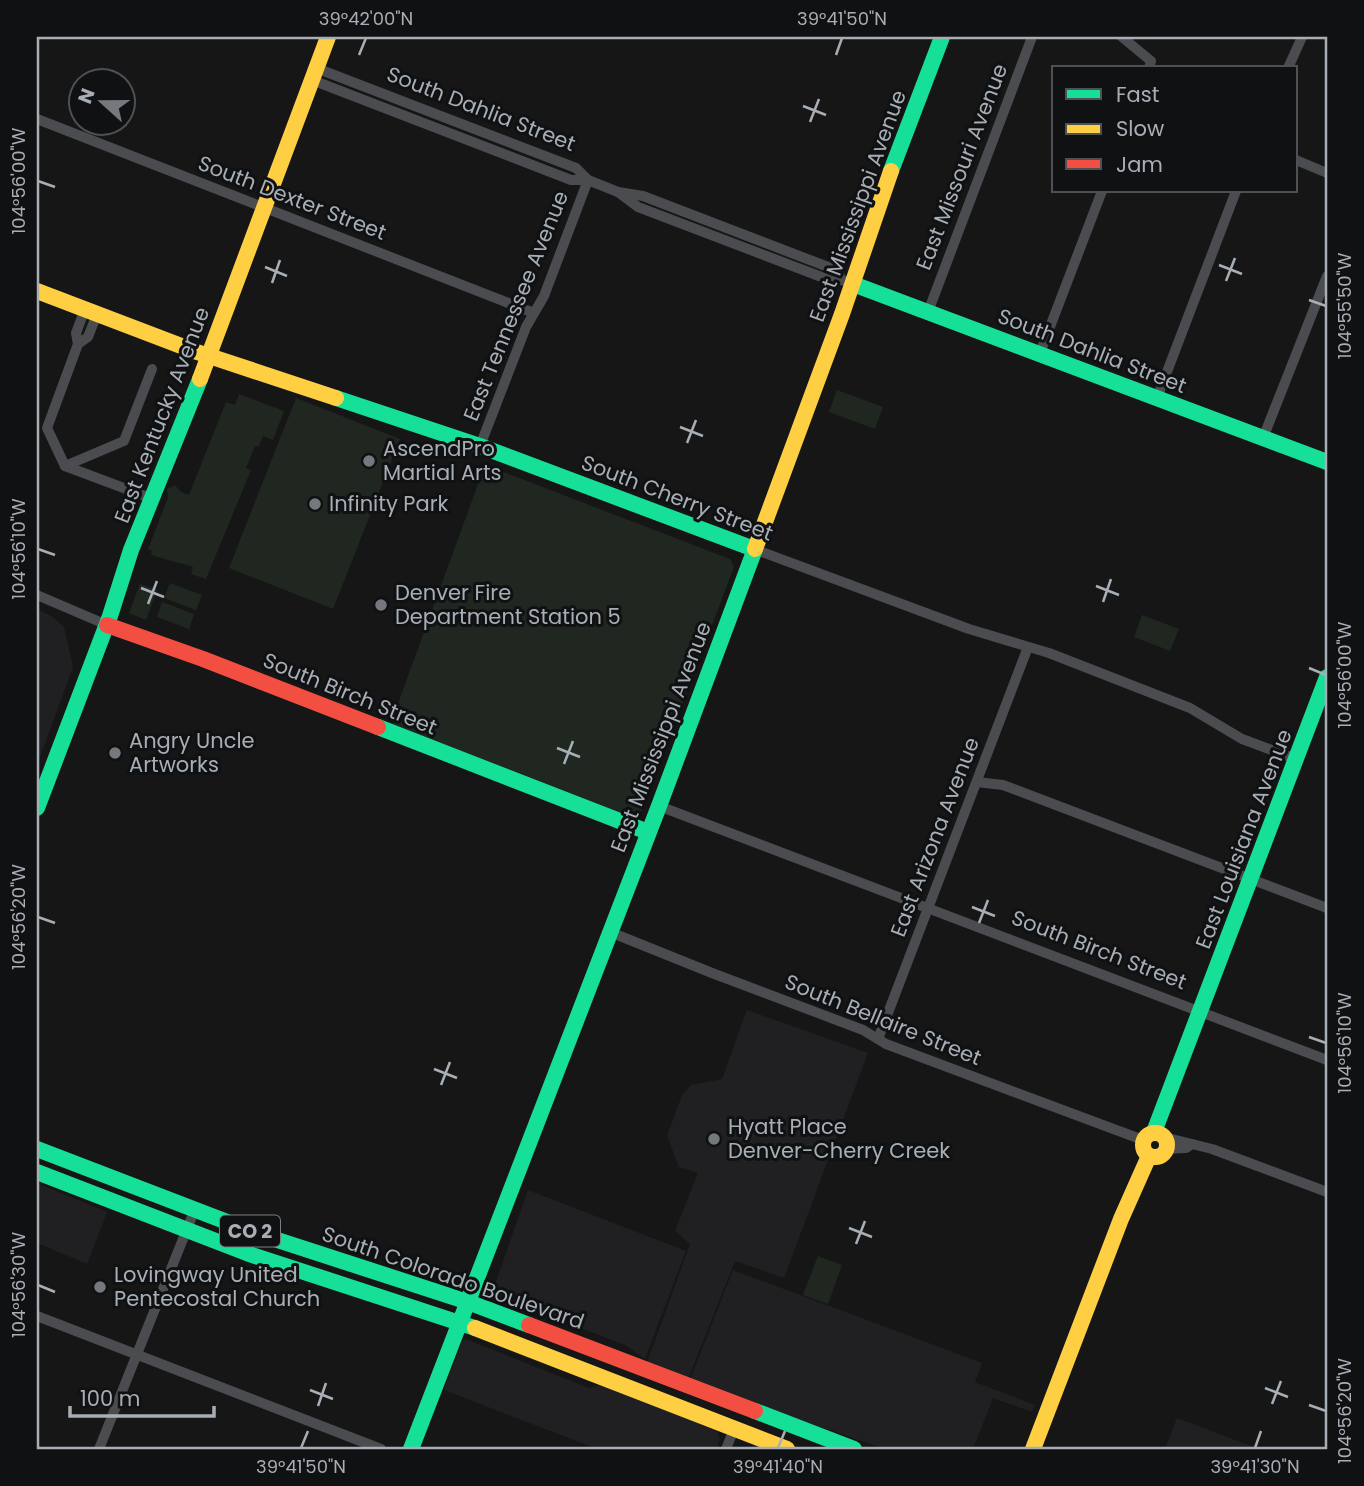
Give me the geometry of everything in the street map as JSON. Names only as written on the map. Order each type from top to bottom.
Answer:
[{"type":"street","name":"East Kentucky Avenue","points":[[37,808],[107,625],[131,550],[153,499],[328,37]]},
{"type":"street","name":"East Mississippi Avenue","points":[[411,1449],[659,806],[754,549],[847,282],[875,216],[942,37]]},
{"type":"street","name":"East Missouri Avenue","points":[[928,312],[1032,37]]},
{"type":"street","points":[[1122,37],[1151,61],[1150,66]]},
{"type":"street","points":[[1289,66],[1302,37]]},
{"type":"street","name":"South Dahlia Street","points":[[314,74],[576,169],[588,180],[618,192],[643,196],[836,271],[847,282],[1327,462]]},
{"type":"street","name":"South Dexter Street","points":[[37,119],[534,313]]},
{"type":"street","points":[[1298,161],[1327,173]]},
{"type":"street","name":"East Tennessee Avenue","points":[[480,446],[526,327],[544,296],[588,180]]},
{"type":"street","points":[[1040,353],[1102,192]]},
{"type":"street","points":[[1157,397],[1236,192]]},
{"type":"street","points":[[1263,438],[1327,276]]},
{"type":"street","name":"South Cherry Street","points":[[37,291],[208,355],[480,446],[969,629],[1028,647],[1190,708],[1242,739],[1296,759]]},
{"type":"street","points":[[91,312],[88,338],[78,344],[47,428],[65,466],[153,499]]},
{"type":"street","points":[[65,466],[124,441],[152,369]]},
{"type":"street","name":"South Birch Street","points":[[37,595],[107,625],[229,669],[648,832]]},
{"type":"street","name":"East Arizona Avenue","points":[[878,1039],[1028,647]]},
{"type":"street","name":"East Louisiana Avenue","points":[[1034,1449],[1121,1219],[1155,1143],[1201,1011],[1327,677]]},
{"type":"street","points":[[977,782],[1003,785],[1327,908]]},
{"type":"street","name":"South Birch Street","points":[[659,806],[1327,1060]]},
{"type":"street","name":"South Bellaire Street","points":[[610,932],[622,939],[863,1030],[878,1039],[1155,1143]]},
{"type":"street","points":[[1155,1143],[1186,1147],[1192,1144],[1327,1192]]},
{"type":"street","name":"South Colorado Boulevard","points":[[37,1149],[256,1233],[468,1302],[854,1449]]},
{"type":"street","name":"South Colorado Boulevard","points":[[37,1172],[252,1255],[460,1322],[788,1449]]},
{"type":"street","points":[[99,1449],[195,1209]]},
{"type":"street","points":[[37,1316],[381,1449]]},
{"type":"street","points":[[726,1449],[734,1429]]},
{"type":"shaded area","points":[[837,390],[883,407],[875,429],[829,412]]},
{"type":"shaded area","points":[[239,394],[284,411],[273,440],[263,436],[259,446],[255,446],[246,468],[251,470],[206,579],[191,574],[193,567],[151,555],[152,551],[148,549],[168,498],[167,489],[175,485],[181,492],[189,495],[226,402],[235,405]]},
{"type":"shaded area","name":"Infinity Park","points":[[296,398],[400,439],[333,609],[229,568]]},
{"type":"shaded area","name":"Infinity Park","points":[[485,465],[730,559],[734,567],[642,810],[636,815],[630,816],[393,724],[392,720]]},
{"type":"shaded area","points":[[170,583],[202,595],[196,610],[164,598]]},
{"type":"shaded area","points":[[140,584],[157,590],[146,620],[129,613]]},
{"type":"shaded area","points":[[162,602],[194,614],[189,629],[157,617]]},
{"type":"shaded area","points":[[37,609],[64,627],[73,667],[37,765]]},
{"type":"shaded area","points":[[1142,615],[1179,629],[1170,651],[1134,637]]},
{"type":"shaded area","points":[[747,1010],[868,1053],[784,1278],[735,1261],[687,1382],[646,1365],[690,1244],[675,1231],[698,1173],[679,1167],[667,1136],[682,1095],[691,1085],[722,1079]]},
{"type":"shaded area","points":[[37,1183],[107,1212],[87,1264],[37,1243]]},
{"type":"shaded area","points":[[528,1190],[686,1251],[645,1359],[625,1345],[496,1296],[493,1290]]},
{"type":"shaded area","points":[[818,1256],[842,1265],[828,1304],[803,1295]]},
{"type":"shaded area","points":[[733,1270],[982,1363],[975,1382],[1035,1405],[1032,1412],[993,1398],[973,1449],[885,1449],[689,1382]]},
{"type":"shaded area","points":[[466,1339],[589,1388],[600,1385],[717,1431],[720,1439],[716,1449],[597,1449],[444,1390],[462,1341]]},
{"type":"shaded area","points":[[1177,1418],[1259,1449],[1165,1449]]},
{"type":"traffic: fast","points":[[891,171],[942,37]]},
{"type":"traffic: fast","points":[[853,284],[1327,462]]},
{"type":"traffic: fast","points":[[37,808],[110,616],[131,550],[200,379]]},
{"type":"traffic: fast","points":[[336,398],[480,446],[754,549]]},
{"type":"traffic: fast","points":[[411,1449],[755,549]]},
{"type":"traffic: fast","points":[[1154,1132],[1327,677]]},
{"type":"traffic: fast","points":[[378,727],[648,832]]},
{"type":"traffic: fast","points":[[37,1149],[256,1233],[468,1302],[529,1325]]},
{"type":"traffic: fast","points":[[37,1172],[252,1255],[475,1328]]},
{"type":"traffic: fast","points":[[755,1411],[854,1449]]},
{"type":"traffic: slow","points":[[200,379],[328,37]]},
{"type":"traffic: slow","points":[[755,549],[842,314],[891,171]]},
{"type":"traffic: slow","points":[[37,291],[197,352],[336,398]]},
{"type":"traffic: slow","points":[[1155,1133],[1164,1136],[1167,1145],[1164,1154],[1155,1157],[1146,1154],[1143,1145],[1146,1136],[1155,1133]]},
{"type":"traffic: slow","points":[[1033,1449],[1121,1219],[1149,1156]]},
{"type":"traffic: slow","points":[[475,1328],[787,1449]]},
{"type":"traffic: jam","points":[[107,625],[378,727]]},
{"type":"traffic: jam","points":[[529,1325],[755,1411]]},
{"type":"place","name":"AscendPro Martial Arts","points":[[369,461]]},
{"type":"place","name":"Infinity Park","points":[[315,504]]},
{"type":"place","name":"Denver Fire Department Station 5","points":[[381,605]]},
{"type":"place","name":"Angry Uncle Artworks","points":[[115,753]]},
{"type":"place","name":"Hyatt Place Denver-Cherry Creek","points":[[714,1139]]},
{"type":"place","name":"Lovingway United Pentecostal Church","points":[[100,1287]]}]
